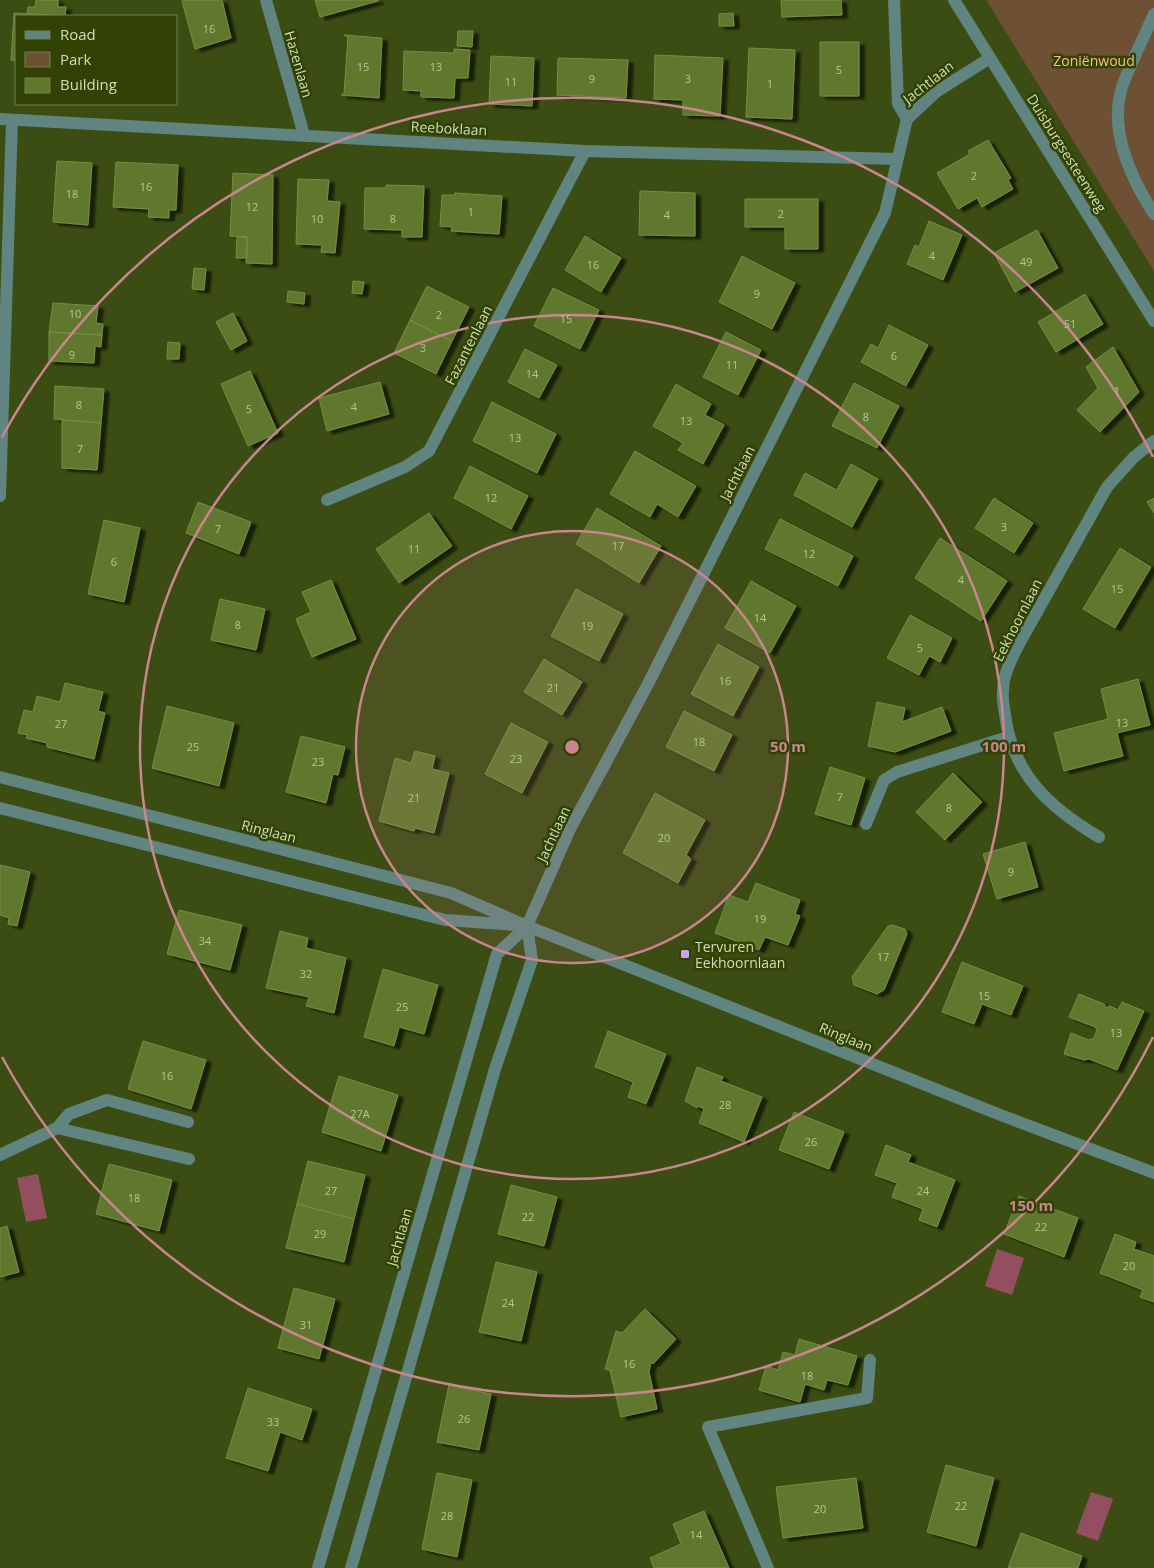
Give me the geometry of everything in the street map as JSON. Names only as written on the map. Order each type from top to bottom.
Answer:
[{"type":"street","name":"Hazenlaan","points":[[266,0],[304,136]]},
{"type":"street","points":[[894,0],[898,104],[907,119]]},
{"type":"street","name":"Duisburgsesteenweg","points":[[954,0],[1154,321]]},
{"type":"street","points":[[1154,14],[1122,86],[1118,112],[1121,139],[1126,159],[1136,185],[1154,214]]},
{"type":"street","name":"Jachtlaan","points":[[318,1568],[497,954],[527,926],[570,829],[648,684],[884,213],[907,119],[936,92],[990,58]]},
{"type":"street","name":"Reeboklaan","points":[[6,120],[585,151],[897,159]]},
{"type":"street","points":[[0,496],[6,120]]},
{"type":"street","name":"Fazantenlaan","points":[[327,500],[405,467],[429,451],[585,151]]},
{"type":"street","name":"Eekhoornlaan","points":[[1099,837],[1056,808],[1034,785],[1018,761],[1008,737],[1002,691],[1008,668],[1019,644],[1107,486],[1134,457],[1154,441]]},
{"type":"street","points":[[866,824],[884,780],[896,772],[1008,737]]},
{"type":"street","name":"Ringlaan","points":[[0,778],[451,893],[527,926],[989,1110],[1154,1173]]},
{"type":"street","name":"Ringlaan","points":[[0,808],[445,920],[527,926]]},
{"type":"street","points":[[351,1568],[495,1069],[532,960],[527,926]]},
{"type":"street","points":[[0,1155],[58,1128],[69,1114],[107,1100],[188,1122]]},
{"type":"street","points":[[58,1128],[189,1158]]},
{"type":"street","points":[[768,1568],[708,1427],[867,1398],[870,1360]]},
{"type":"green space","name":"Zoniënwoud","points":[[986,0],[1154,0],[1154,271]]},
{"type":"shaded area","points":[[38,1174],[47,1218],[26,1222],[17,1178]]},
{"type":"shaded area","points":[[997,1249],[1024,1258],[1012,1295],[985,1286]]},
{"type":"shaded area","points":[[1091,1492],[1113,1499],[1098,1541],[1076,1533]]},
{"type":"building","points":[[36,0],[58,0],[58,7],[66,7],[65,15],[27,14],[28,7],[35,7]]},
{"type":"building","points":[[222,0],[231,38],[195,49],[182,1]]},
{"type":"building","points":[[315,0],[378,0],[378,1],[320,17]]},
{"type":"building","points":[[781,0],[841,0],[842,15],[782,17]]},
{"type":"building","points":[[14,13],[48,15],[15,15],[15,61],[11,60]]},
{"type":"building","points":[[733,13],[734,26],[719,26],[719,14]]},
{"type":"building","points":[[458,31],[473,31],[472,47],[457,46]]},
{"type":"building","points":[[344,35],[382,38],[379,98],[341,95],[344,94],[348,37]]},
{"type":"building","points":[[820,42],[859,42],[859,96],[820,96]]},
{"type":"building","points":[[749,48],[795,50],[792,119],[746,117]]},
{"type":"building","points":[[454,49],[470,50],[468,78],[455,78],[454,98],[421,97],[421,91],[403,90],[404,51],[454,53]]},
{"type":"building","points":[[655,55],[723,58],[720,116],[683,115],[683,100],[654,99]]},
{"type":"building","points":[[491,56],[534,58],[532,106],[489,104]]},
{"type":"building","points":[[558,58],[628,60],[626,98],[557,95]]},
{"type":"building","points":[[988,140],[1011,178],[1008,180],[1013,189],[982,207],[977,198],[958,209],[937,173],[970,154],[968,151]]},
{"type":"building","points":[[57,161],[92,163],[88,225],[53,222]]},
{"type":"building","points":[[116,162],[178,165],[176,210],[169,210],[169,218],[148,217],[149,209],[113,207]]},
{"type":"building","points":[[233,173],[273,175],[272,264],[246,263],[247,237],[230,236]]},
{"type":"building","points":[[298,179],[329,180],[327,201],[340,202],[335,253],[321,252],[322,245],[296,244]]},
{"type":"building","points":[[386,185],[424,186],[422,237],[402,237],[402,230],[364,229],[365,188],[386,188]]},
{"type":"building","points":[[640,191],[695,193],[695,236],[639,235]]},
{"type":"building","points":[[455,193],[502,196],[499,234],[451,231],[452,227],[440,226],[442,195],[455,195]]},
{"type":"building","points":[[745,199],[818,199],[818,249],[785,249],[785,227],[745,227]]},
{"type":"building","points":[[929,221],[962,235],[943,280],[907,264],[915,245],[919,247]]},
{"type":"building","points":[[1037,230],[1058,268],[1015,292],[994,253]]},
{"type":"building","points":[[237,236],[247,237],[247,258],[236,258]]},
{"type":"building","points":[[585,236],[621,258],[601,292],[565,270]]},
{"type":"building","points":[[742,256],[795,283],[772,329],[719,302]]},
{"type":"building","points":[[194,268],[206,269],[204,290],[192,289]]},
{"type":"building","points":[[353,281],[364,282],[362,294],[352,293]]},
{"type":"building","points":[[427,286],[469,307],[452,341],[410,320]]},
{"type":"building","points":[[553,288],[599,310],[580,349],[534,326]]},
{"type":"building","points":[[288,291],[305,293],[304,304],[287,302]]},
{"type":"building","points":[[1085,294],[1103,324],[1056,352],[1038,322]]},
{"type":"building","points":[[53,303],[98,306],[96,323],[103,324],[102,335],[49,332]]},
{"type":"building","points":[[233,313],[247,341],[231,350],[216,322]]},
{"type":"building","points":[[410,320],[452,341],[436,374],[394,353]]},
{"type":"building","points":[[889,325],[928,345],[906,386],[861,362],[871,344],[878,348]]},
{"type":"building","points":[[49,332],[102,335],[101,347],[95,346],[94,363],[49,361]]},
{"type":"building","points":[[726,332],[761,350],[738,395],[703,377]]},
{"type":"building","points":[[168,342],[180,343],[179,359],[167,359]]},
{"type":"building","points":[[1113,347],[1139,392],[1100,432],[1077,410],[1098,388],[1086,367]]},
{"type":"building","points":[[525,349],[557,365],[539,398],[508,382]]},
{"type":"building","points":[[250,371],[278,433],[248,446],[221,384]]},
{"type":"building","points":[[380,382],[389,414],[327,431],[319,398]]},
{"type":"building","points":[[854,383],[899,406],[877,448],[832,426]]},
{"type":"building","points":[[676,384],[711,404],[705,415],[724,425],[703,464],[678,450],[683,443],[653,426]]},
{"type":"building","points":[[55,386],[104,389],[101,423],[54,419]]},
{"type":"building","points":[[492,402],[556,434],[537,473],[473,441]]},
{"type":"building","points":[[62,420],[101,423],[97,470],[62,468]]},
{"type":"building","points":[[635,451],[696,486],[678,517],[657,504],[650,517],[610,494]]},
{"type":"building","points":[[851,464],[878,479],[852,527],[794,495],[805,473],[837,490]]},
{"type":"building","points":[[470,466],[528,496],[511,529],[454,498]]},
{"type":"building","points":[[994,498],[1033,523],[1014,553],[975,528]]},
{"type":"building","points":[[1154,498],[1154,513],[1147,502]]},
{"type":"building","points":[[198,502],[251,522],[239,554],[186,533]]},
{"type":"building","points":[[597,508],[661,546],[639,583],[576,544]]},
{"type":"building","points":[[429,513],[452,546],[399,583],[376,549]]},
{"type":"building","points":[[780,519],[853,556],[838,586],[765,549]]},
{"type":"building","points":[[104,520],[140,528],[124,602],[88,594]]},
{"type":"building","points":[[940,538],[1007,581],[981,621],[915,578]]},
{"type":"building","points":[[1120,548],[1151,567],[1115,628],[1083,609]]},
{"type":"building","points":[[331,580],[356,639],[312,657],[296,619],[311,612],[302,592]]},
{"type":"building","points":[[751,581],[796,606],[770,653],[725,628]]},
{"type":"building","points":[[576,589],[623,614],[599,661],[551,636]]},
{"type":"building","points":[[220,599],[265,609],[256,650],[211,640]]},
{"type":"building","points":[[910,615],[952,638],[940,662],[929,656],[919,675],[887,658]]},
{"type":"building","points":[[718,644],[759,667],[733,716],[691,694]]},
{"type":"building","points":[[544,659],[582,682],[562,715],[524,692]]},
{"type":"building","points":[[1138,679],[1150,725],[1117,733],[1123,756],[1064,771],[1054,733],[1108,719],[1101,689]]},
{"type":"building","points":[[65,683],[103,692],[98,711],[105,713],[94,759],[47,747],[47,743],[26,738],[27,735],[18,733],[24,710],[33,712],[37,696],[60,702]]},
{"type":"building","points":[[877,702],[905,708],[902,722],[942,707],[951,731],[895,752],[868,746]]},
{"type":"building","points":[[167,706],[234,723],[219,786],[152,768]]},
{"type":"building","points":[[684,711],[732,735],[714,771],[666,747]]},
{"type":"building","points":[[511,723],[548,742],[522,793],[485,774]]},
{"type":"building","points":[[301,736],[345,747],[338,775],[333,774],[326,803],[286,792]]},
{"type":"building","points":[[415,751],[435,756],[432,769],[449,773],[434,833],[415,828],[414,831],[379,821],[395,758],[411,763]]},
{"type":"building","points":[[830,767],[865,778],[851,825],[815,814]]},
{"type":"building","points":[[953,773],[982,802],[945,840],[916,812]]},
{"type":"building","points":[[655,793],[705,820],[686,855],[691,859],[678,883],[623,853]]},
{"type":"building","points":[[1025,842],[1038,887],[997,899],[983,854]]},
{"type":"building","points":[[0,865],[30,872],[17,926],[8,924],[9,918],[0,915]]},
{"type":"building","points":[[756,883],[800,900],[795,914],[800,916],[788,945],[765,937],[759,950],[715,933],[729,895],[748,902]]},
{"type":"building","points":[[179,910],[242,925],[230,970],[167,954]]},
{"type":"building","points":[[892,925],[905,929],[907,934],[884,990],[877,994],[854,985],[852,977],[888,926]]},
{"type":"building","points":[[280,931],[308,938],[306,948],[346,958],[334,1013],[306,1006],[309,997],[266,988]]},
{"type":"building","points":[[962,962],[1023,986],[1011,1015],[982,1004],[974,1024],[942,1012]]},
{"type":"building","points":[[383,969],[438,985],[424,1034],[399,1027],[394,1046],[364,1037]]},
{"type":"building","points":[[1079,994],[1104,1004],[1106,1008],[1110,1006],[1118,1010],[1122,1002],[1144,1011],[1117,1070],[1089,1059],[1084,1060],[1064,1054],[1071,1033],[1089,1040],[1094,1038],[1097,1030],[1095,1027],[1069,1017]]},
{"type":"building","points":[[608,1031],[666,1054],[646,1104],[628,1097],[633,1082],[595,1067]]},
{"type":"building","points":[[143,1041],[206,1060],[191,1109],[128,1089]]},
{"type":"building","points":[[697,1067],[723,1077],[721,1081],[762,1097],[744,1142],[699,1123],[704,1109],[698,1106],[697,1108],[685,1101]]},
{"type":"building","points":[[339,1076],[398,1095],[381,1151],[322,1132]]},
{"type":"building","points":[[794,1112],[844,1132],[829,1169],[779,1150]]},
{"type":"building","points":[[886,1145],[911,1155],[908,1162],[955,1180],[937,1227],[919,1220],[923,1209],[892,1197],[897,1183],[875,1175]]},
{"type":"building","points":[[308,1161],[365,1175],[354,1219],[297,1204]]},
{"type":"building","points":[[109,1164],[172,1180],[159,1231],[96,1214]]},
{"type":"building","points":[[511,1185],[557,1197],[544,1246],[498,1234]]},
{"type":"building","points":[[1019,1196],[1078,1218],[1064,1257],[1004,1234]]},
{"type":"building","points":[[297,1204],[354,1219],[344,1262],[286,1248]]},
{"type":"building","points":[[7,1226],[19,1272],[0,1277],[0,1228]]},
{"type":"building","points":[[1115,1234],[1136,1242],[1134,1249],[1154,1256],[1154,1302],[1140,1297],[1143,1290],[1100,1273]]},
{"type":"building","points":[[496,1262],[537,1272],[521,1341],[479,1332]]},
{"type":"building","points":[[294,1288],[335,1299],[319,1359],[278,1348]]},
{"type":"building","points":[[645,1309],[676,1339],[653,1364],[651,1362],[649,1372],[657,1409],[621,1417],[610,1371],[612,1371],[605,1369],[616,1331],[622,1333]]},
{"type":"building","points":[[799,1339],[857,1356],[848,1385],[827,1380],[824,1390],[805,1384],[800,1402],[759,1390],[766,1366],[778,1370],[783,1352],[795,1355]]},
{"type":"building","points":[[449,1385],[491,1394],[479,1450],[437,1442]]},
{"type":"building","points":[[248,1388],[312,1409],[302,1440],[280,1432],[268,1471],[226,1458]]},
{"type":"building","points":[[946,1465],[994,1478],[976,1546],[927,1532]]},
{"type":"building","points":[[437,1473],[472,1480],[457,1557],[422,1549]]},
{"type":"building","points":[[856,1478],[863,1528],[783,1538],[776,1487]]},
{"type":"building","points":[[704,1511],[729,1568],[654,1568],[650,1558],[681,1544],[673,1524]]},
{"type":"building","points":[[1021,1533],[1082,1556],[1078,1568],[1008,1568]]},
{"type":"place","name":"Tervuren Eekhoornlaan","points":[[685,954]]}]
